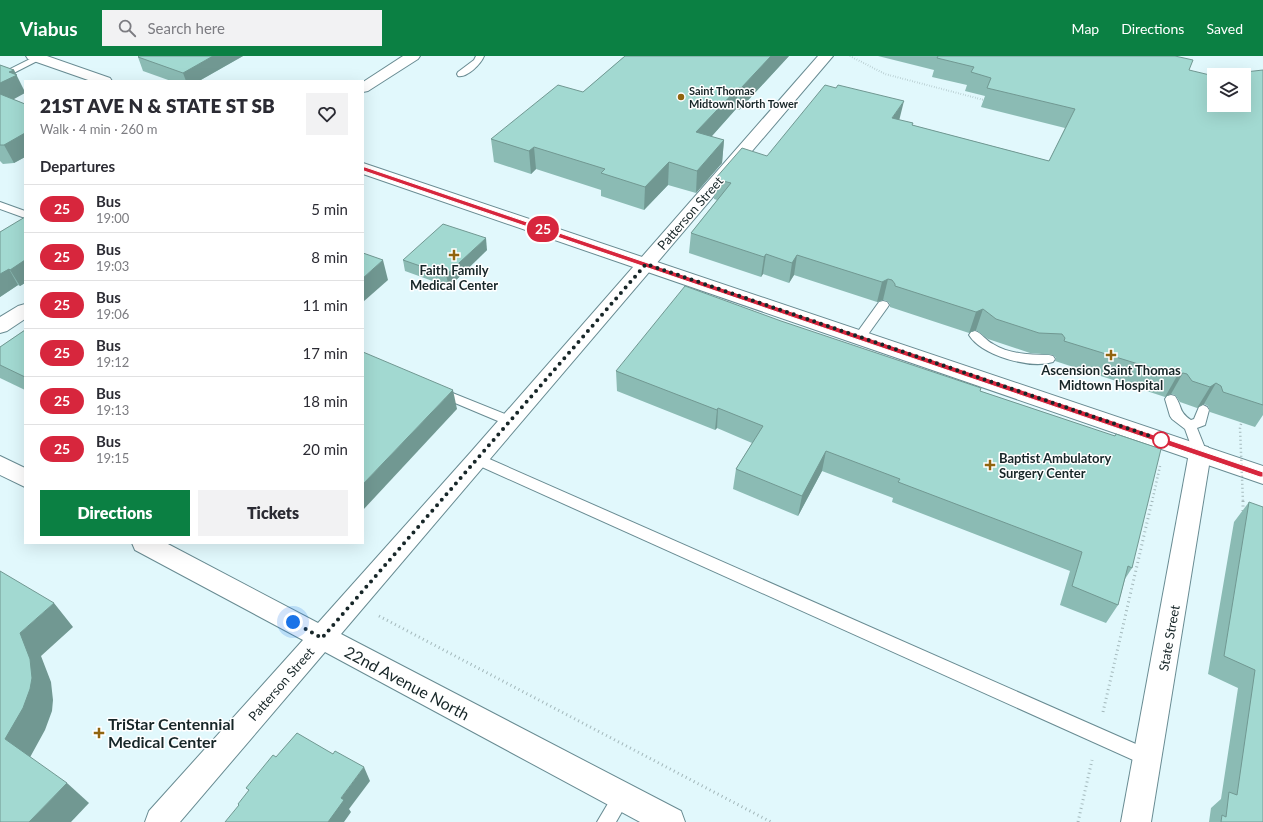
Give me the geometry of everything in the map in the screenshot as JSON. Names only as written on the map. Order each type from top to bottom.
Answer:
[{"type":"street","points":[[364,87],[412,56]]},
{"type":"street","name":"Patterson Street","points":[[160,822],[478,459],[826,56]]},
{"type":"street","points":[[36,57],[102,80]]},
{"type":"street","points":[[364,168],[1263,475]]},
{"type":"street","points":[[0,326],[24,311]]},
{"type":"street","name":"State Street","points":[[1136,822],[1200,453]]},
{"type":"street","points":[[0,465],[24,477]]},
{"type":"street","name":"22nd Avenue North","points":[[146,544],[670,822]]},
{"type":"lane","points":[[461,74],[478,61],[480,56]]},
{"type":"lane","points":[[0,77],[36,57]]},
{"type":"lane","points":[[0,205],[24,215]]},
{"type":"lane","points":[[860,337],[883,304]]},
{"type":"lane","points":[[975,335],[988,348],[1024,359],[1049,359]]},
{"type":"lane","points":[[431,388],[510,421]]},
{"type":"lane","points":[[1171,399],[1176,416],[1190,426],[1200,453]]},
{"type":"lane","points":[[1190,426],[1200,422],[1203,410]]},
{"type":"lane","points":[[478,459],[1148,758]]},
{"type":"lane","points":[[606,822],[622,796]]},
{"type":"path","points":[[850,56],[886,74],[984,100]]},
{"type":"path","points":[[1244,413],[1240,428],[1244,518]]},
{"type":"path","points":[[1078,822],[1165,441]]},
{"type":"path","points":[[379,616],[771,822]]},
{"type":"building","points":[[213,56],[183,73],[138,57]]},
{"type":"building","points":[[625,56],[771,56],[696,132],[724,140],[697,171],[669,162],[645,187],[601,173],[605,169],[534,147],[529,151],[491,139],[558,85],[583,92]]},
{"type":"building","points":[[938,56],[1175,56],[1193,60],[1189,70],[1207,74],[1207,112],[1251,112],[1251,71],[1263,70],[1263,405],[1223,392],[1221,386],[1216,383],[1210,387],[1192,381],[1187,374],[1183,373],[1177,376],[1064,341],[1065,338],[1062,334],[1039,333],[996,319],[983,309],[976,312],[895,286],[892,280],[888,279],[882,282],[797,255],[792,263],[766,254],[764,257],[691,233],[731,183],[715,179],[742,148],[767,156],[825,85],[836,88],[838,85],[904,101],[892,118],[913,123],[912,125],[1049,161],[1075,109],[987,88],[991,78],[971,72],[974,67],[937,58]]},
{"type":"building","points":[[0,65],[14,70],[9,72],[17,75],[0,83]]},
{"type":"building","points":[[0,94],[24,104],[24,134],[4,145],[0,145]]},
{"type":"building","points":[[24,218],[24,261],[10,270],[9,269],[0,274],[0,232]]},
{"type":"building","points":[[443,224],[486,238],[446,275],[403,260]]},
{"type":"building","points":[[364,253],[383,260],[364,277]]},
{"type":"building","name":"Baptist Ambulatory Surgery Center","points":[[685,286],[781,321],[981,388],[980,391],[1115,436],[1116,434],[1161,449],[1132,568],[1128,566],[1118,605],[1072,586],[1082,552],[898,482],[900,479],[826,451],[802,496],[736,469],[763,426],[616,371]]},
{"type":"building","points":[[24,331],[24,377],[0,365],[0,347]]},
{"type":"building","points":[[364,352],[453,390],[364,483]]},
{"type":"building","points":[[1249,502],[1263,507],[1263,822],[1221,822],[1222,815],[1226,817],[1229,792],[1237,795],[1255,670],[1224,656]]},
{"type":"building","points":[[0,571],[54,603],[20,633],[30,659],[32,678],[30,689],[23,708],[5,739],[67,783],[29,822],[0,822]]},
{"type":"building","points":[[297,733],[333,754],[335,751],[364,767],[341,798],[344,800],[328,822],[225,822],[249,790],[246,788],[273,755],[276,757]]},
{"type":"bus line","name":"25","points":[[364,169],[623,256],[1263,475]]},
{"type":"place","name":"Saint Thomas Midtown North Tower","points":[[681,97]]},
{"type":"place","name":"Faith Family Medical Center","points":[[454,255]]},
{"type":"place","name":"Ascension Saint Thomas Midtown Hospital","points":[[1111,355]]},
{"type":"place","name":"Baptist Ambulatory Surgery Center","points":[[990,465]]},
{"type":"place","name":"TriStar Centennial Medical Center","points":[[99,733]]},
{"type":"route","points":[[293,622],[322,638],[646,264],[1165,441],[1161,440]]}]
